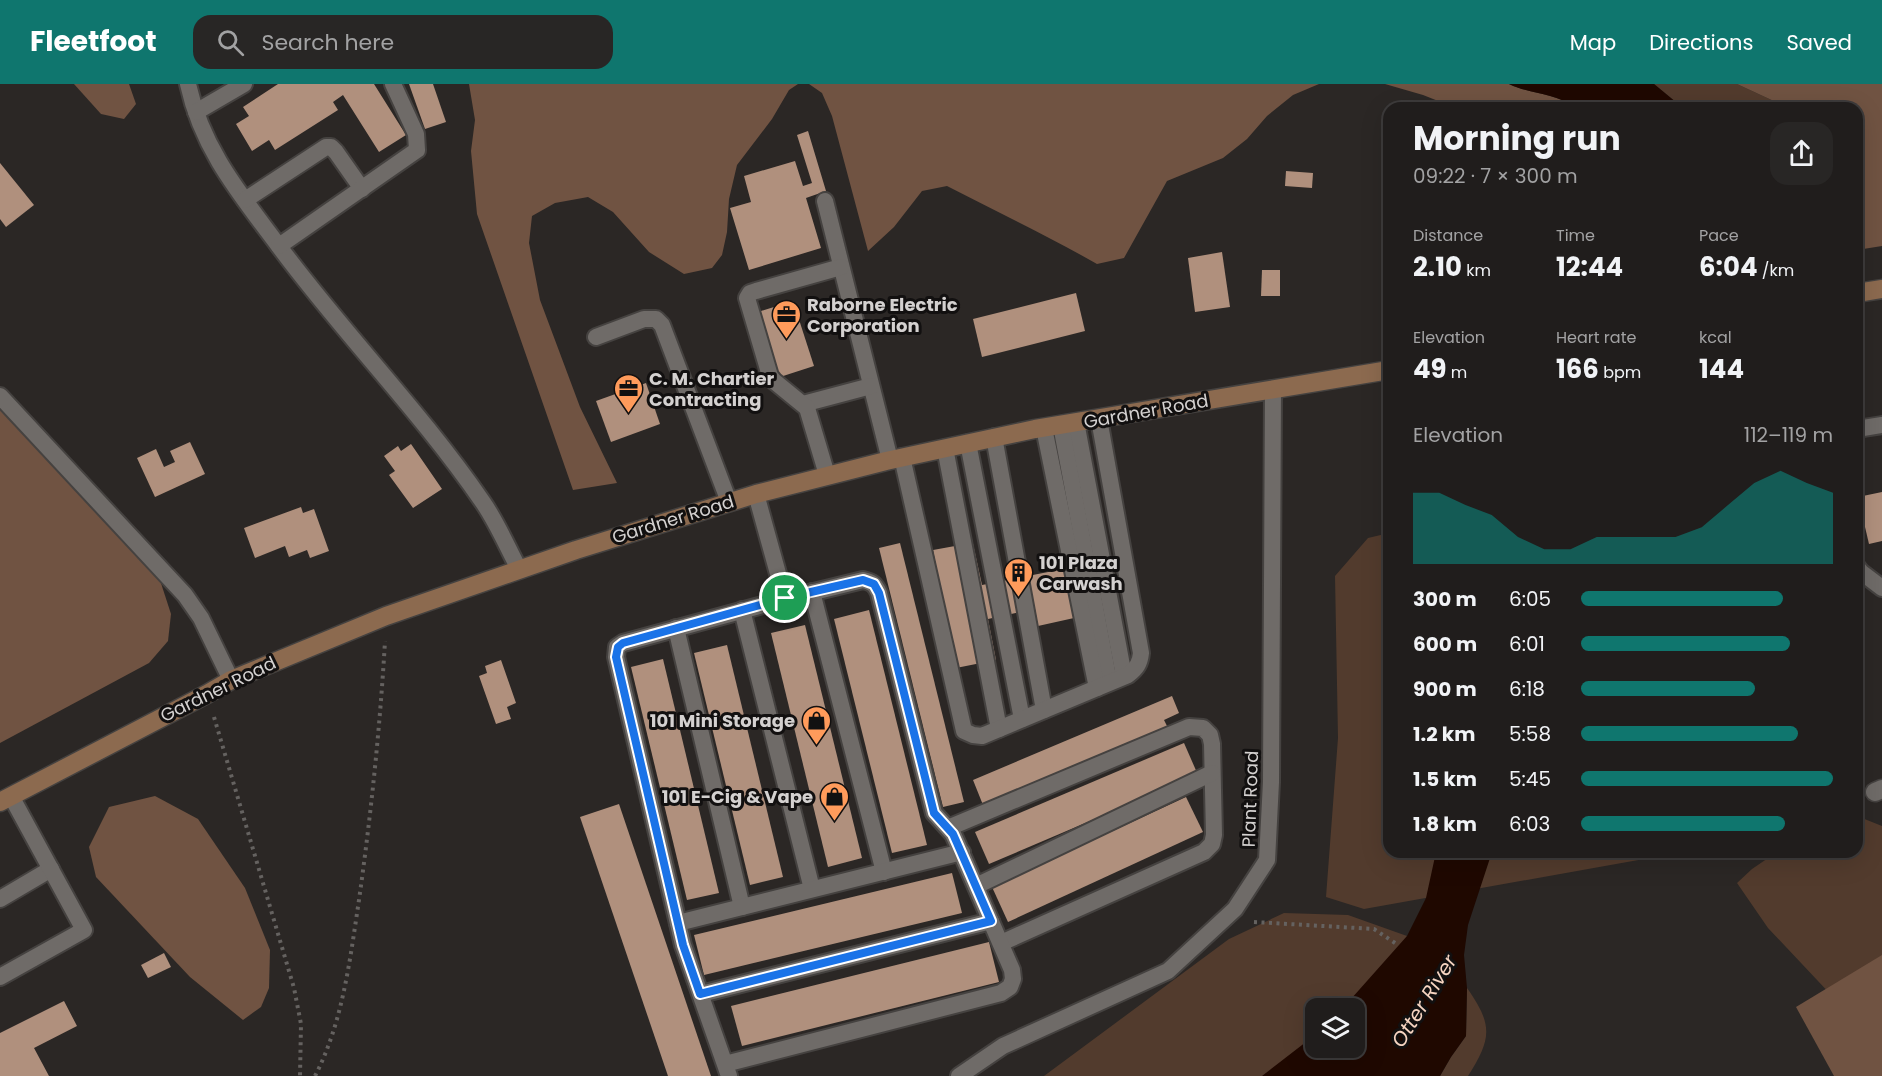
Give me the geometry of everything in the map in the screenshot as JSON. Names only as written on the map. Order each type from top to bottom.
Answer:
[{"type":"main road","points":[[1863,292],[1879,289]]},
{"type":"main road","name":"Gardner Road","points":[[5,799],[231,680],[386,616],[640,529],[827,475],[994,437],[1383,371]]},
{"type":"lane","points":[[188,84],[196,112],[215,156],[245,200],[316,296],[452,460],[484,503],[519,569]]},
{"type":"lane","points":[[196,112],[244,84]]},
{"type":"lane","points":[[279,246],[417,150],[416,134],[393,84]]},
{"type":"lane","points":[[245,200],[326,147],[336,152],[362,189]]},
{"type":"lane","points":[[825,201],[871,386],[896,458],[964,731],[973,735],[982,736],[1110,682],[1136,669],[1140,661],[1141,652],[1099,419]]},
{"type":"lane","points":[[827,475],[810,415],[803,404],[770,376],[747,298],[756,291],[841,267]]},
{"type":"lane","points":[[596,337],[644,319],[656,319],[662,325],[729,502]]},
{"type":"lane","points":[[803,404],[871,386]]},
{"type":"lane","name":"Plant Road","points":[[959,1076],[1002,1046],[1168,971],[1235,909],[1267,860],[1271,782],[1274,389]]},
{"type":"lane","points":[[0,396],[185,595],[201,618],[231,680]]},
{"type":"lane","points":[[1863,428],[1882,424]]},
{"type":"lane","points":[[1060,425],[1110,682]]},
{"type":"lane","points":[[1060,425],[1110,682]]},
{"type":"lane","points":[[994,437],[1044,710]]},
{"type":"lane","points":[[968,443],[1022,719]]},
{"type":"lane","points":[[945,448],[999,729]]},
{"type":"lane","points":[[756,494],[785,598]]},
{"type":"lane","points":[[1863,574],[1882,588]]},
{"type":"lane","points":[[863,580],[874,584],[879,593],[934,813],[953,834],[962,852],[1012,970],[1013,979],[1010,987],[1001,993],[727,1070],[678,923],[616,657],[618,647],[623,643],[812,592],[863,580]]},
{"type":"lane","points":[[812,592],[884,872]]},
{"type":"lane","points":[[742,610],[812,889]]},
{"type":"lane","points":[[676,628],[742,907]]},
{"type":"lane","points":[[948,828],[1189,727],[1203,728],[1210,735],[1214,835],[1212,844],[1204,852],[1001,943]]},
{"type":"lane","points":[[976,886],[1212,773]]},
{"type":"lane","points":[[0,978],[84,930],[51,869],[5,799]]},
{"type":"lane","points":[[678,923],[962,852]]},
{"type":"lane","points":[[0,899],[51,869]]},
{"type":"lane","points":[[700,994],[991,921]]},
{"type":"path","points":[[315,1076],[333,1029],[347,980],[382,696],[386,616]]},
{"type":"path","points":[[207,694],[294,988],[301,1024],[300,1076]]},
{"type":"path","points":[[1223,920],[1374,929],[1398,945]]},
{"type":"shaded area","points":[[74,84],[129,84],[136,104],[124,119],[101,114]]},
{"type":"shaded area","points":[[469,84],[798,84],[789,90],[772,119],[737,165],[729,199],[727,232],[722,255],[712,268],[684,274],[649,252],[613,212],[588,197],[555,203],[532,216],[529,243],[540,300],[580,407],[617,483],[573,490],[477,214],[471,151],[475,120]]},
{"type":"shaded area","points":[[809,84],[1319,84],[1293,95],[1267,116],[1247,139],[1223,158],[1167,181],[1124,258],[1097,264],[947,186],[922,191],[894,227],[868,251],[832,116],[822,93]]},
{"type":"shaded area","points":[[1385,84],[1509,84],[1566,102],[1441,102]]},
{"type":"shaded area","points":[[1654,84],[1737,84],[1776,102],[1676,102]]},
{"type":"shaded area","points":[[1737,84],[1882,84],[1882,246],[1863,249],[1863,102],[1776,102]]},
{"type":"shaded area","points":[[0,409],[159,577],[171,614],[168,641],[149,663],[0,743]]},
{"type":"shaded area","points":[[1383,534],[1383,858],[1649,858],[1364,909],[1326,897],[1338,738],[1335,576],[1368,538]]},
{"type":"shaded area","points":[[155,796],[198,819],[245,888],[270,950],[269,988],[261,1007],[243,1020],[190,977],[96,877],[89,847],[109,807]]},
{"type":"shaded area","points":[[1863,818],[1882,826],[1882,1049],[1768,928],[1737,883],[1768,858],[1863,858]]},
{"type":"shaded area","points":[[1284,913],[1348,915],[1407,936],[1370,1076],[1044,1076],[1229,939]]},
{"type":"shaded area","points":[[1882,955],[1882,1076],[1834,1076],[1796,1007]]},
{"type":"shaded area","points":[[1467,988],[1482,1012],[1485,1022],[1486,1032],[1482,1051],[1468,1076],[1440,1076],[1466,1036]]},
{"type":"water","points":[[1509,84],[1654,84],[1676,102],[1566,102]]},
{"type":"water","name":"Otter River","points":[[1435,858],[1490,858],[1468,925],[1464,955],[1467,988],[1466,1036],[1440,1076],[1262,1076],[1305,1043],[1305,1058],[1365,1058],[1365,998],[1352,998],[1407,936],[1426,898]]},
{"type":"building","points":[[278,84],[374,84],[406,135],[379,152],[343,95],[333,102],[338,110],[275,150],[269,140],[252,151],[236,124],[249,116],[243,107]]},
{"type":"building","points":[[409,84],[433,84],[446,122],[425,129]]},
{"type":"building","points":[[808,131],[826,191],[806,198],[821,248],[749,270],[730,208],[751,202],[744,176],[795,161],[803,186],[812,183],[797,135]]},
{"type":"building","points":[[0,163],[34,205],[6,227],[0,219]]},
{"type":"building","points":[[1286,171],[1313,173],[1312,188],[1285,186]]},
{"type":"building","points":[[1222,252],[1230,307],[1195,312],[1188,258]]},
{"type":"building","points":[[1262,270],[1280,270],[1280,296],[1261,296]]},
{"type":"building","points":[[1076,293],[1085,331],[982,357],[973,319]]},
{"type":"building","name":"Raborne Electric Corporation","points":[[793,301],[814,366],[780,377],[758,312]]},
{"type":"building","name":"C. M. Chartier Contracting","points":[[646,383],[660,424],[611,442],[596,401]]},
{"type":"building","points":[[190,442],[205,474],[155,497],[137,458],[156,449],[164,467],[175,462],[170,451]]},
{"type":"building","points":[[411,444],[442,489],[413,508],[389,475],[395,471],[384,456],[398,446],[401,451]]},
{"type":"building","points":[[1882,492],[1882,541],[1869,544],[1863,518],[1863,496]]},
{"type":"building","points":[[301,507],[303,513],[314,509],[329,551],[310,558],[307,550],[289,557],[285,546],[255,558],[244,528]]},
{"type":"building","name":"101 Plaza Carwash","points":[[970,530],[982,585],[1110,560],[1116,594],[1071,602],[1074,618],[1038,626],[1035,609],[988,619],[996,660],[956,668],[933,550],[955,546],[952,533]]},
{"type":"building","points":[[900,543],[964,802],[943,807],[879,548]]},
{"type":"building","points":[[869,610],[927,845],[892,853],[834,619]]},
{"type":"building","name":"101 Mini Storage","points":[[805,625],[862,858],[828,867],[771,633]]},
{"type":"building","points":[[727,645],[783,877],[750,885],[694,653]]},
{"type":"building","points":[[663,659],[719,893],[687,900],[631,667]]},
{"type":"building","points":[[501,660],[516,703],[507,707],[511,719],[496,724],[479,676],[487,673],[485,666]]},
{"type":"building","points":[[1172,696],[1179,713],[1164,720],[1168,728],[983,805],[973,780]]},
{"type":"building","points":[[1184,743],[1198,775],[989,864],[975,832]]},
{"type":"building","points":[[1186,797],[1203,832],[1008,922],[992,887]]},
{"type":"building","points":[[619,804],[711,1076],[668,1076],[580,817]]},
{"type":"building","points":[[952,873],[962,913],[704,975],[694,935]]},
{"type":"building","points":[[989,942],[999,982],[742,1046],[731,1006]]},
{"type":"building","points":[[164,953],[171,967],[148,978],[141,965]]},
{"type":"building","points":[[64,1001],[77,1026],[34,1048],[49,1076],[0,1076],[0,1033]]},
{"type":"place","name":"Raborne Electric Corporation","points":[[786,340]]},
{"type":"place","name":"C. M. Chartier Contracting","points":[[628,414]]},
{"type":"place","name":"101 Plaza Carwash","points":[[1018,598]]},
{"type":"place","name":"101 Mini Storage","points":[[816,746]]},
{"type":"place","name":"101 E-Cig & Vape","points":[[834,822]]},
{"type":"route","points":[[863,580],[874,584],[879,593],[934,813],[953,834],[991,921],[700,994],[683,945],[616,657],[618,647],[623,643],[785,598],[863,580]]}]
